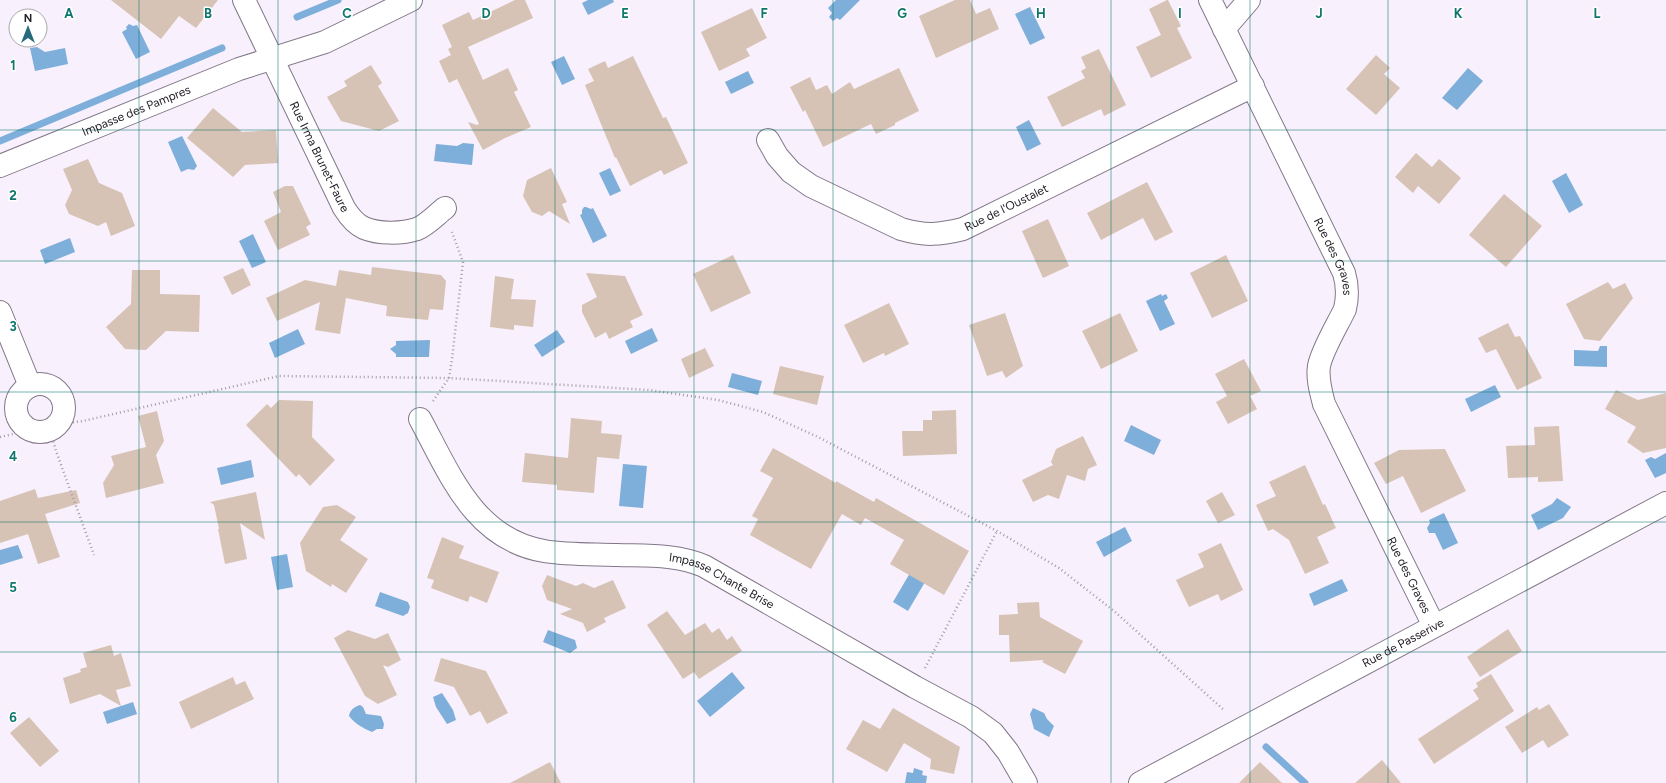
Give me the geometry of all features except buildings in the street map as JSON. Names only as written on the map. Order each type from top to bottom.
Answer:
[{"type":"street","name":"Rue Irma Brunet-Faure","points":[[244,0],[344,208],[356,223],[363,228],[377,231],[403,231],[417,229],[444,208]]},
{"type":"street","points":[[273,58],[325,42],[411,0]]},
{"type":"street","name":"Rue des Graves","points":[[1210,0],[1344,273],[1348,294],[1345,308],[1319,366],[1319,379],[1324,404],[1434,626]]},
{"type":"street","points":[[1224,29],[1249,0]]},
{"type":"street","name":"Impasse des Pampres","points":[[0,166],[239,69],[273,58]]},
{"type":"street","name":"Rue de l'Oustalet","points":[[768,140],[777,156],[792,172],[811,186],[901,229],[917,234],[944,234],[962,229],[1253,86]]},
{"type":"street","points":[[0,312],[30,386]]},
{"type":"street","points":[[39,384],[48,386],[56,391],[62,399],[64,408],[62,417],[46,428],[23,425],[18,418],[16,409],[18,399],[22,392],[30,386],[39,384]]},
{"type":"street","name":"Impasse Chante Brise","points":[[420,419],[454,482],[467,502],[478,516],[501,534],[526,546],[543,551],[667,557],[692,561],[704,566],[915,687],[971,717],[992,733],[1008,752],[1026,783]]},
{"type":"street","name":"Rue de Passerive","points":[[1140,783],[1666,503]]},
{"type":"path","points":[[420,419],[449,378],[463,262],[444,208]]},
{"type":"path","points":[[0,438],[280,376],[449,378],[649,390],[718,400],[763,412],[818,437],[997,531],[1059,568],[1114,611],[1225,711]]},
{"type":"path","points":[[46,428],[94,555]]},
{"type":"path","points":[[915,687],[997,531]]},
{"type":"water","points":[[588,0],[613,0],[614,2],[588,15],[582,3]]},
{"type":"water","points":[[836,0],[860,0],[840,20],[837,18],[833,21],[829,17],[832,13],[828,8]]},
{"type":"water","points":[[1030,7],[1045,38],[1030,45],[1015,14]]},
{"type":"water","points":[[129,24],[133,26],[137,25],[150,52],[136,59],[122,32],[127,29],[126,27]]},
{"type":"water","points":[[30,48],[39,48],[45,52],[65,48],[68,64],[35,71]]},
{"type":"water","points":[[564,56],[575,79],[562,85],[551,62]]},
{"type":"water","points":[[1468,68],[1483,81],[1457,110],[1442,98]]},
{"type":"water","points":[[748,71],[754,83],[731,94],[725,82]]},
{"type":"water","points":[[1029,120],[1041,144],[1027,151],[1016,127]]},
{"type":"water","points":[[182,136],[197,166],[194,170],[188,169],[181,172],[168,142]]},
{"type":"water","points":[[463,143],[474,144],[472,165],[434,161],[436,144],[457,146]]},
{"type":"water","points":[[610,168],[621,191],[610,196],[599,173]]},
{"type":"water","points":[[1566,173],[1583,205],[1569,213],[1552,181]]},
{"type":"water","points":[[584,207],[591,209],[593,208],[607,236],[593,243],[580,215],[582,214]]},
{"type":"water","points":[[253,234],[266,262],[252,268],[239,241]]},
{"type":"water","points":[[70,238],[75,252],[45,264],[40,250]]},
{"type":"water","points":[[1161,294],[1162,296],[1166,294],[1168,298],[1164,301],[1175,324],[1160,331],[1146,301]]},
{"type":"water","points":[[652,328],[658,341],[631,354],[625,341]]},
{"type":"water","points":[[298,329],[305,344],[275,358],[269,343]]},
{"type":"water","points":[[557,330],[565,342],[542,357],[534,345]]},
{"type":"water","points":[[430,340],[429,357],[396,357],[396,354],[390,349],[396,345],[396,341]]},
{"type":"water","points":[[1600,346],[1607,346],[1607,367],[1574,366],[1574,350],[1598,351]]},
{"type":"water","points":[[732,373],[762,381],[758,395],[728,387]]},
{"type":"water","points":[[1495,385],[1501,397],[1471,412],[1465,399]]},
{"type":"water","points":[[1131,425],[1161,440],[1154,455],[1124,441]]},
{"type":"water","points":[[1666,453],[1666,473],[1655,478],[1645,460],[1651,457],[1655,459]]},
{"type":"water","points":[[251,460],[254,477],[221,485],[217,468]]},
{"type":"water","points":[[623,464],[647,466],[643,508],[619,506]]},
{"type":"water","points":[[1557,498],[1571,507],[1563,518],[1538,530],[1531,515],[1552,504]]},
{"type":"water","points":[[1444,513],[1458,543],[1443,550],[1435,533],[1429,533],[1427,528],[1430,523],[1429,520]]},
{"type":"water","points":[[1125,527],[1132,541],[1104,557],[1096,542]]},
{"type":"water","points":[[18,545],[23,558],[0,565],[0,550]]},
{"type":"water","points":[[287,554],[293,587],[277,590],[271,557]]},
{"type":"water","points":[[910,573],[925,582],[908,611],[893,602]]},
{"type":"water","points":[[1342,579],[1348,591],[1314,606],[1309,594]]},
{"type":"water","points":[[380,592],[408,602],[410,607],[408,613],[403,616],[375,606]]},
{"type":"water","points":[[548,630],[575,640],[577,648],[570,653],[543,642]]},
{"type":"water","points":[[732,672],[745,688],[710,717],[697,701]]},
{"type":"water","points":[[442,693],[453,710],[456,720],[447,724],[436,707],[433,697]]},
{"type":"water","points":[[133,702],[137,714],[107,724],[103,712]]},
{"type":"water","points":[[360,705],[363,707],[366,714],[381,716],[384,724],[383,729],[377,729],[372,732],[359,726],[351,719],[349,716],[351,710]]},
{"type":"water","points":[[1033,708],[1044,713],[1047,719],[1054,726],[1049,737],[1034,729],[1030,714]]},
{"type":"water","points":[[914,768],[923,771],[922,775],[927,776],[926,783],[905,783],[907,772],[913,773]]},
{"type":"waterway","points":[[297,17],[338,0]]},
{"type":"waterway","points":[[0,141],[222,48]]},
{"type":"waterway","points":[[1266,747],[1305,783]]}]
